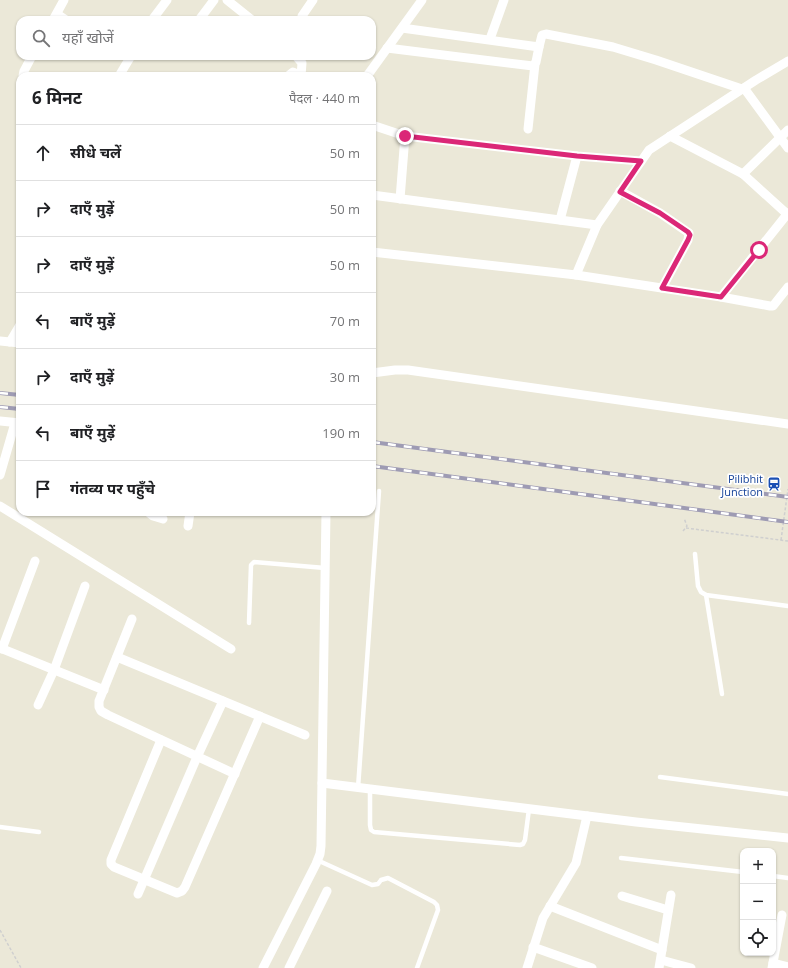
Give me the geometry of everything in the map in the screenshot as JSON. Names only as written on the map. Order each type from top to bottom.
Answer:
[{"type":"street","points":[[56,16],[64,0]]},
{"type":"street","points":[[155,16],[167,0]]},
{"type":"street","points":[[202,16],[214,0]]},
{"type":"street","points":[[227,0],[247,16]]},
{"type":"street","points":[[302,16],[313,0]]},
{"type":"street","points":[[370,72],[422,0]]},
{"type":"street","points":[[490,39],[504,0]]},
{"type":"street","points":[[402,28],[539,47]]},
{"type":"street","points":[[528,129],[535,64],[542,35],[546,34],[613,47],[743,88],[788,148]]},
{"type":"street","points":[[387,48],[533,66],[535,64]]},
{"type":"street","points":[[24,72],[30,60]]},
{"type":"street","points":[[121,72],[126,60]]},
{"type":"street","points":[[299,60],[302,63],[301,72]]},
{"type":"street","points":[[576,276],[597,225],[649,150],[743,88],[788,61]]},
{"type":"street","points":[[376,126],[405,136],[577,156],[641,161]]},
{"type":"street","points":[[743,174],[788,130]]},
{"type":"street","points":[[400,199],[405,136]]},
{"type":"street","points":[[670,136],[743,174],[787,214],[721,297]]},
{"type":"street","points":[[560,220],[577,156]]},
{"type":"street","points":[[620,192],[660,213],[689,233],[688,240],[662,288]]},
{"type":"street","points":[[376,196],[597,225]]},
{"type":"street","points":[[376,252],[576,276],[721,297],[770,306],[773,306],[787,290]]},
{"type":"street","points":[[10,342],[16,332]]},
{"type":"street","points":[[0,341],[16,343]]},
{"type":"street","points":[[376,373],[394,370],[408,370],[788,424]]},
{"type":"street","points":[[0,421],[16,423]]},
{"type":"street","points":[[0,475],[16,426]]},
{"type":"street","points":[[0,506],[16,516]]},
{"type":"street","points":[[16,516],[231,649]]},
{"type":"street","points":[[153,516],[163,519]]},
{"type":"street","points":[[188,526],[189,516]]},
{"type":"street","points":[[263,968],[317,860],[321,846],[326,516]]},
{"type":"street","points":[[35,561],[1,649],[104,690]]},
{"type":"street","points":[[38,705],[54,670],[85,586]]},
{"type":"street","points":[[132,619],[104,690],[99,707],[102,711],[235,774]]},
{"type":"street","points":[[117,657],[305,735]]},
{"type":"street","points":[[138,894],[197,757],[224,701]]},
{"type":"street","points":[[161,740],[111,860],[111,864],[114,867],[177,893],[182,891],[185,887],[260,716]]},
{"type":"street","points":[[322,783],[587,816],[788,838]]},
{"type":"street","points":[[527,968],[539,927],[576,863],[587,816]]},
{"type":"street","points":[[289,968],[328,891]]},
{"type":"street","points":[[670,895],[660,964],[691,968]]},
{"type":"street","points":[[622,896],[668,910]]},
{"type":"street","points":[[550,906],[662,950]]},
{"type":"street","points":[[782,915],[784,934],[773,965],[788,967]]},
{"type":"street","points":[[533,947],[592,968]]},
{"type":"lane","points":[[358,788],[379,490]]},
{"type":"lane","points":[[695,554],[698,586],[701,592],[706,595],[788,606]]},
{"type":"lane","points":[[249,622],[252,563],[325,568]]},
{"type":"lane","points":[[706,595],[722,694]]},
{"type":"lane","points":[[660,777],[788,794]]},
{"type":"lane","points":[[370,789],[370,825],[371,830],[374,832],[520,845],[523,844],[525,840],[529,809]]},
{"type":"lane","points":[[0,827],[38,832]]},
{"type":"lane","points":[[621,858],[740,872]]},
{"type":"lane","points":[[317,860],[372,885],[378,884],[381,880],[388,878],[437,905],[438,910],[417,968]]},
{"type":"lane","points":[[776,876],[788,878]]},
{"type":"path","points":[[781,540],[788,489]]},
{"type":"path","points":[[683,531],[687,526],[684,518]]},
{"type":"path","points":[[686,528],[788,541]]},
{"type":"path","points":[[0,930],[21,968]]},
{"type":"railway","points":[[0,393],[16,395]]},
{"type":"railway","points":[[0,407],[16,409]]},
{"type":"railway","points":[[376,443],[788,497]]},
{"type":"railway","points":[[376,467],[788,522]]},
{"type":"place","name":"Pilibhit Junction","points":[[774,484]]},
{"type":"route","points":[[405,136],[577,156],[641,161],[620,192],[652,208],[688,232],[690,235],[662,288],[721,297],[759,250]]}]
